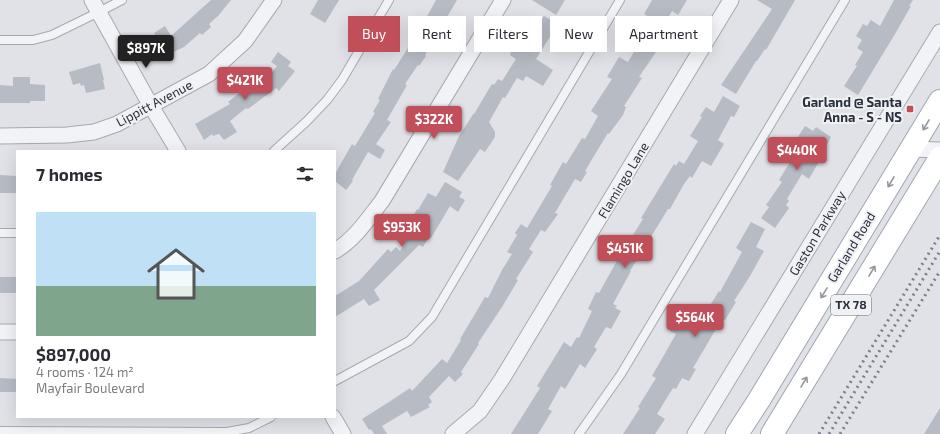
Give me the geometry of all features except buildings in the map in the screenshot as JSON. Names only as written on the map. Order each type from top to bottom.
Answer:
[{"type":"main road","name":"Garland Road","points":[[737,434],[940,101]]},
{"type":"main road","name":"TX 78","points":[[772,434],[940,158]]},
{"type":"main road","points":[[759,400],[784,415]]},
{"type":"street","name":"Lippitt Avenue","points":[[0,136],[66,135],[94,132],[117,124],[209,74],[245,41],[274,0]]},
{"type":"street","points":[[336,250],[363,227],[382,201],[503,0]]},
{"type":"street","name":"Flamingo Lane","points":[[453,434],[480,410],[502,379],[731,0]]},
{"type":"street","points":[[95,6],[177,150]]},
{"type":"street","name":"Gaston Parkway","points":[[695,434],[940,32]]},
{"type":"street","points":[[911,149],[940,150]]},
{"type":"street","points":[[0,332],[16,332]]},
{"type":"street","points":[[335,418],[343,434]]},
{"type":"lane","points":[[0,40],[33,40],[52,35],[95,6],[122,0]]},
{"type":"lane","points":[[275,150],[307,121],[327,100],[342,80],[390,0]]},
{"type":"lane","points":[[336,380],[409,341],[432,317],[620,0]]},
{"type":"lane","points":[[579,434],[621,374],[845,0]]},
{"type":"lane","points":[[0,233],[16,233]]},
{"type":"lane","points":[[0,431],[227,432],[249,428],[269,418]]},
{"type":"railway","points":[[819,434],[940,235]]},
{"type":"railway","points":[[829,434],[940,251]]},
{"type":"railway","points":[[840,434],[940,271]]},
{"type":"place","name":"Garland @ Santa Anna - S - NS","points":[[910,109]]}]
